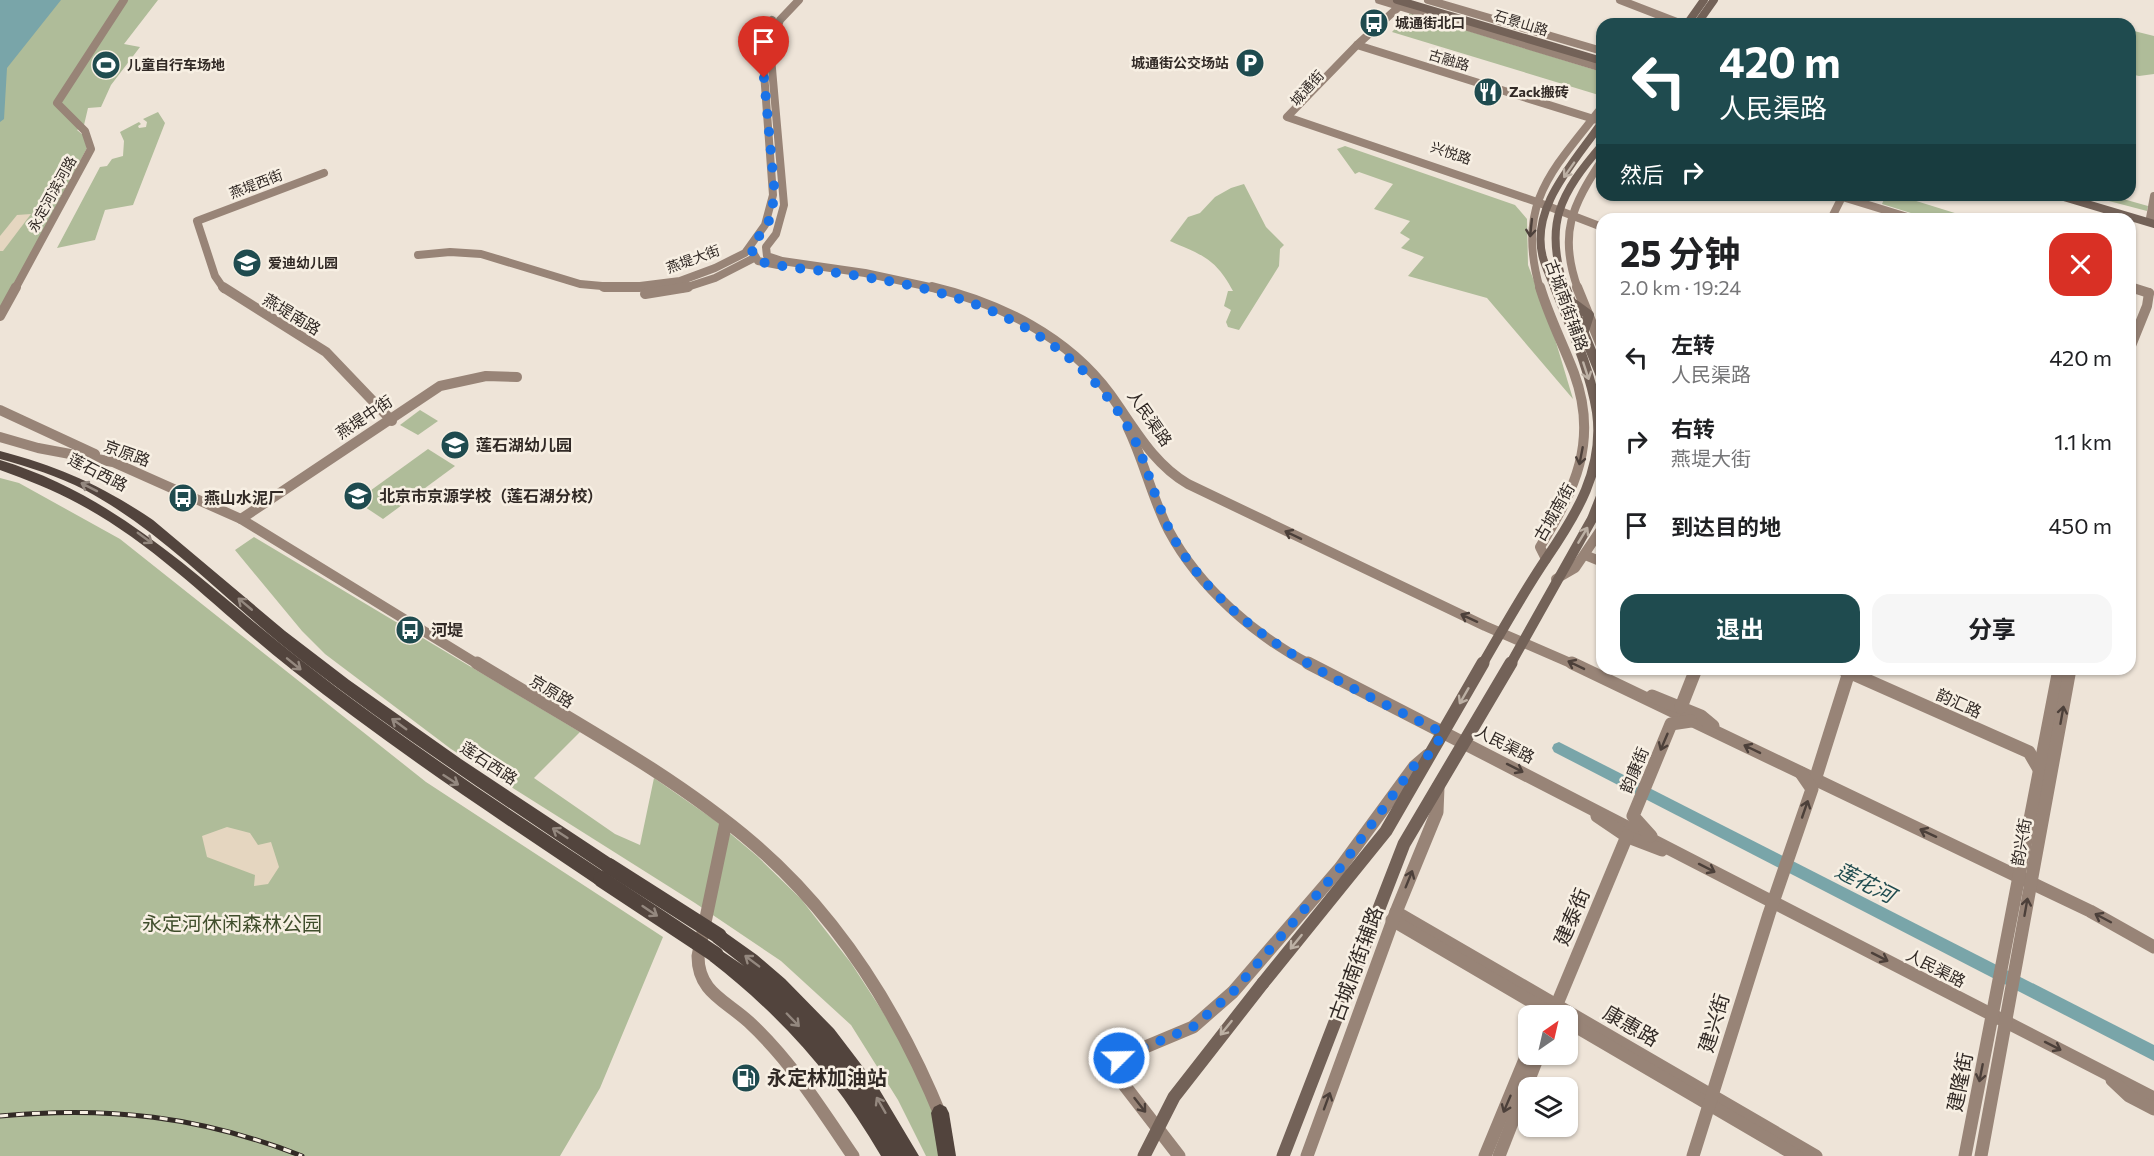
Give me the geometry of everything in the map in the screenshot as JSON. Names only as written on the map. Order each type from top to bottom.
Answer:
[{"type":"highway","name":"莲石西路","points":[[0,455],[36,465],[88,486],[134,513],[178,547],[305,655],[756,984],[829,1059],[865,1110],[891,1156]]},
{"type":"highway","name":"莲石西路","points":[[0,465],[26,473],[77,495],[122,521],[168,555],[294,663],[433,768],[605,872],[719,936],[766,972],[806,1008],[841,1047],[879,1100],[910,1156]]},
{"type":"highway","points":[[940,1113],[947,1156]]},
{"type":"main road","points":[[1689,18],[1704,0]]},
{"type":"main road","points":[[1701,18],[1714,0]]},
{"type":"main road","name":"石景山路","points":[[1405,3],[1596,59]]},
{"type":"main road","name":"石景山路","points":[[1405,3],[1596,54]]},
{"type":"main road","name":"古城南街","points":[[1596,125],[1542,201],[1540,236],[1543,257],[1586,367],[1596,410]]},
{"type":"main road","points":[[1596,155],[1559,209],[1556,250],[1560,271],[1596,362]]},
{"type":"main road","points":[[2079,201],[2123,213]]},
{"type":"main road","points":[[2090,201],[2128,213]]},
{"type":"main road","points":[[2136,216],[2153,221]]},
{"type":"main road","points":[[2136,216],[2153,221]]},
{"type":"main road","points":[[1573,304],[1589,315],[1584,331]]},
{"type":"main road","name":"古城南街","points":[[1144,1156],[1174,1097],[1263,982],[1386,831],[1501,632],[1546,559],[1566,532],[1583,500],[1596,455]]},
{"type":"main road","name":"古城南街","points":[[1283,1156],[1404,844],[1596,509]]},
{"type":"street","name":"永定河滨河路","points":[[0,316],[91,149],[85,131],[57,103],[124,0]]},
{"type":"street","points":[[752,253],[770,219],[774,185],[762,45],[765,32],[773,18],[791,0]]},
{"type":"street","name":"人民渠路","points":[[799,0],[782,16],[773,31],[770,46],[784,205],[776,234],[765,251],[767,256],[775,260],[882,275],[946,289],[1020,320],[1049,337],[1088,368],[1111,393],[1165,468],[1182,480],[1382,578],[1629,691],[2025,879],[2090,911],[2154,947]]},
{"type":"street","points":[[1379,0],[1405,3],[1596,66]]},
{"type":"street","points":[[1428,0],[1596,49]]},
{"type":"street","points":[[1620,0],[1668,18]]},
{"type":"street","name":"城通街","points":[[1294,116],[1405,3]]},
{"type":"street","points":[[1533,41],[1575,60]]},
{"type":"street","name":"古融路","points":[[1361,46],[1596,120]]},
{"type":"street","name":"兴悦路","points":[[1294,116],[1542,201],[1596,223]]},
{"type":"street","name":"古城南街辅路","points":[[1596,169],[1583,187],[1570,214],[1566,244],[1568,259],[1596,333]]},
{"type":"street","name":"燕堤西街","points":[[201,221],[324,174]]},
{"type":"street","points":[[2153,221],[2154,196]]},
{"type":"street","name":"古城南街辅路","points":[[1542,201],[1530,242],[1533,261],[1575,374],[1585,434],[1576,479],[1566,504],[1540,547],[1546,559]]},
{"type":"street","points":[[1855,201],[1894,213]]},
{"type":"street","name":"燕堤南路","points":[[201,221],[215,276],[226,291],[326,352],[342,365],[393,418]]},
{"type":"street","name":"燕堤大街","points":[[420,257],[451,255],[471,257],[506,265],[576,289],[633,291],[677,285],[721,275],[752,253]]},
{"type":"street","name":"人民渠路","points":[[752,253],[763,262],[893,280],[952,295],[1006,317],[1052,345],[1095,382],[1116,410],[1137,446],[1168,529],[1184,556],[1215,593],[1253,628],[1296,657],[2154,1098]]},
{"type":"street","points":[[2136,289],[2149,293]]},
{"type":"street","points":[[2136,314],[2149,293]]},
{"type":"street","points":[[2136,326],[2150,301],[2149,293]]},
{"type":"street","points":[[1589,315],[1596,318]]},
{"type":"street","name":"燕堤中街","points":[[242,520],[393,418],[446,388],[483,380],[518,379]]},
{"type":"street","points":[[0,410],[113,462]]},
{"type":"street","name":"京原路","points":[[0,437],[38,448],[113,462],[242,520],[659,775],[726,822],[780,870],[835,933],[903,1035],[940,1113],[956,1156]]},
{"type":"street","points":[[1556,579],[1575,568],[1596,538]]},
{"type":"street","points":[[1585,555],[1596,560]]},
{"type":"street","points":[[1681,707],[1694,675]]},
{"type":"street","points":[[1815,780],[1846,675]]},
{"type":"street","name":"韵汇路","points":[[1858,675],[2029,752]]},
{"type":"street","name":"韵兴街","points":[[2025,879],[2040,771],[2058,675]]},
{"type":"street","name":"韵兴街","points":[[1999,1018],[2025,879],[2069,675]]},
{"type":"street","points":[[1629,691],[1665,700],[1681,707],[1701,717],[1727,738]]},
{"type":"street","name":"韵康街","points":[[1656,842],[1633,816],[1671,724],[1692,721]]},
{"type":"street","points":[[2040,771],[2029,752],[2044,748]]},
{"type":"street","points":[[1179,1156],[1118,1077],[1119,1058],[1193,1027],[1233,992],[1340,868],[1414,766],[1431,753]]},
{"type":"street","name":"建兴街","points":[[1693,1156],[1773,903],[1812,789],[1801,773]]},
{"type":"street","name":"古城南街辅路","points":[[1306,1156],[1394,916],[1437,812],[1438,785]]},
{"type":"street","points":[[1581,802],[1612,828],[1646,846],[1682,855]]},
{"type":"street","points":[[726,822],[698,956],[698,970],[704,985],[748,1021],[801,1080],[853,1156]]},
{"type":"street","name":"建泰街","points":[[1556,1005],[1627,836]]},
{"type":"street","name":"康惠路","points":[[1394,916],[1540,1005]]},
{"type":"street","name":"建隆街","points":[[1965,1156],[1999,1018]]},
{"type":"street","name":"建隆街","points":[[1981,1156],[1999,1018]]},
{"type":"street","name":"康惠路","points":[[1578,1027],[1711,1100],[1797,1156]]},
{"type":"street","name":"康惠路","points":[[1578,1027],[1816,1156]]},
{"type":"street","points":[[1485,1156],[1523,1065]]},
{"type":"street","points":[[1499,1156],[1535,1065]]},
{"type":"street","points":[[2103,1071],[2129,1096],[2154,1109]]},
{"type":"green space","points":[[0,0],[158,0],[124,44],[140,47],[111,85],[101,107],[88,108],[84,125],[77,130],[83,135],[87,148],[0,311]]},
{"type":"green space","points":[[1410,13],[1596,70],[1596,94],[1392,32]]},
{"type":"green space","points":[[2136,32],[2154,36],[2154,74],[2136,75]]},
{"type":"green space","points":[[158,112],[165,123],[133,205],[105,210],[95,240],[57,248],[100,167],[107,166],[112,159],[123,156],[124,141],[120,132],[139,122],[141,124],[139,128],[146,127],[147,122],[143,119]]},
{"type":"green space","points":[[1345,146],[1515,205],[1527,219],[1528,265],[1552,329],[1573,399],[1487,298],[1408,276],[1424,257],[1401,248],[1410,239],[1400,233],[1410,221],[1374,209],[1393,184],[1359,172],[1355,174],[1337,149]]},
{"type":"green space","points":[[1244,184],[1266,227],[1284,245],[1280,249],[1279,266],[1239,330],[1228,327],[1226,322],[1231,310],[1224,306],[1228,291],[1233,291],[1220,271],[1206,258],[1170,241],[1188,217],[1200,213],[1215,197]]},
{"type":"green space","points":[[1883,201],[1916,201],[1955,213],[1911,213],[1882,204]]},
{"type":"green space","points":[[2109,201],[2130,201],[2148,206],[2147,211]]},
{"type":"green space","points":[[420,410],[438,421],[418,435],[400,425]]},
{"type":"green space","points":[[428,449],[455,466],[383,519],[356,501]]},
{"type":"green space","name":"永定河休闲森林公园","points":[[0,478],[19,483],[120,539],[426,782],[663,937],[600,1088],[560,1156],[0,1156]]},
{"type":"green space","points":[[254,537],[580,732],[534,778],[615,834],[640,845],[654,778],[713,819],[757,856],[801,899],[851,963],[903,1043],[936,1117],[942,1156],[926,1156],[898,1100],[851,1025],[781,961],[695,903],[451,749],[325,654],[302,631],[235,550]]},
{"type":"shaded area","points":[[31,214],[3,251],[0,251],[0,236],[17,215]]},
{"type":"shaded area","points":[[227,827],[250,833],[258,845],[271,842],[279,867],[268,884],[254,886],[255,875],[207,857],[202,836]]},
{"type":"water","points":[[0,0],[61,0],[7,68],[4,119],[0,122]]},
{"type":"waterway","name":"莲花河","points":[[1559,748],[2154,1053]]},
{"type":"railway","points":[[0,1116],[78,1112],[153,1117],[227,1131],[302,1156]]},
{"type":"place","name":"城通街北口","points":[[1374,23]]},
{"type":"place","name":"城通街公交场站","points":[[1250,63]]},
{"type":"place","name":"儿童自行车场地","points":[[106,65]]},
{"type":"place","name":"Zack搬砖","points":[[1488,92]]},
{"type":"place","name":"爱迪幼儿园","points":[[247,263]]},
{"type":"place","name":"莲石湖幼儿园","points":[[455,445]]},
{"type":"place","name":"北京市京源学校（莲石湖分校）","points":[[358,496]]},
{"type":"place","name":"燕山水泥厂","points":[[183,498]]},
{"type":"place","name":"河堤","points":[[410,630]]},
{"type":"place","name":"永定林加油站","points":[[746,1078]]},
{"type":"route","points":[[764,78],[774,185],[773,203],[770,219],[751,249],[754,258],[782,266],[893,280],[952,295],[1006,317],[1052,345],[1095,382],[1116,410],[1137,446],[1168,529],[1184,556],[1215,593],[1253,628],[1296,657],[1443,733],[1431,753],[1414,766],[1340,868],[1233,992],[1193,1027],[1119,1058]]}]
